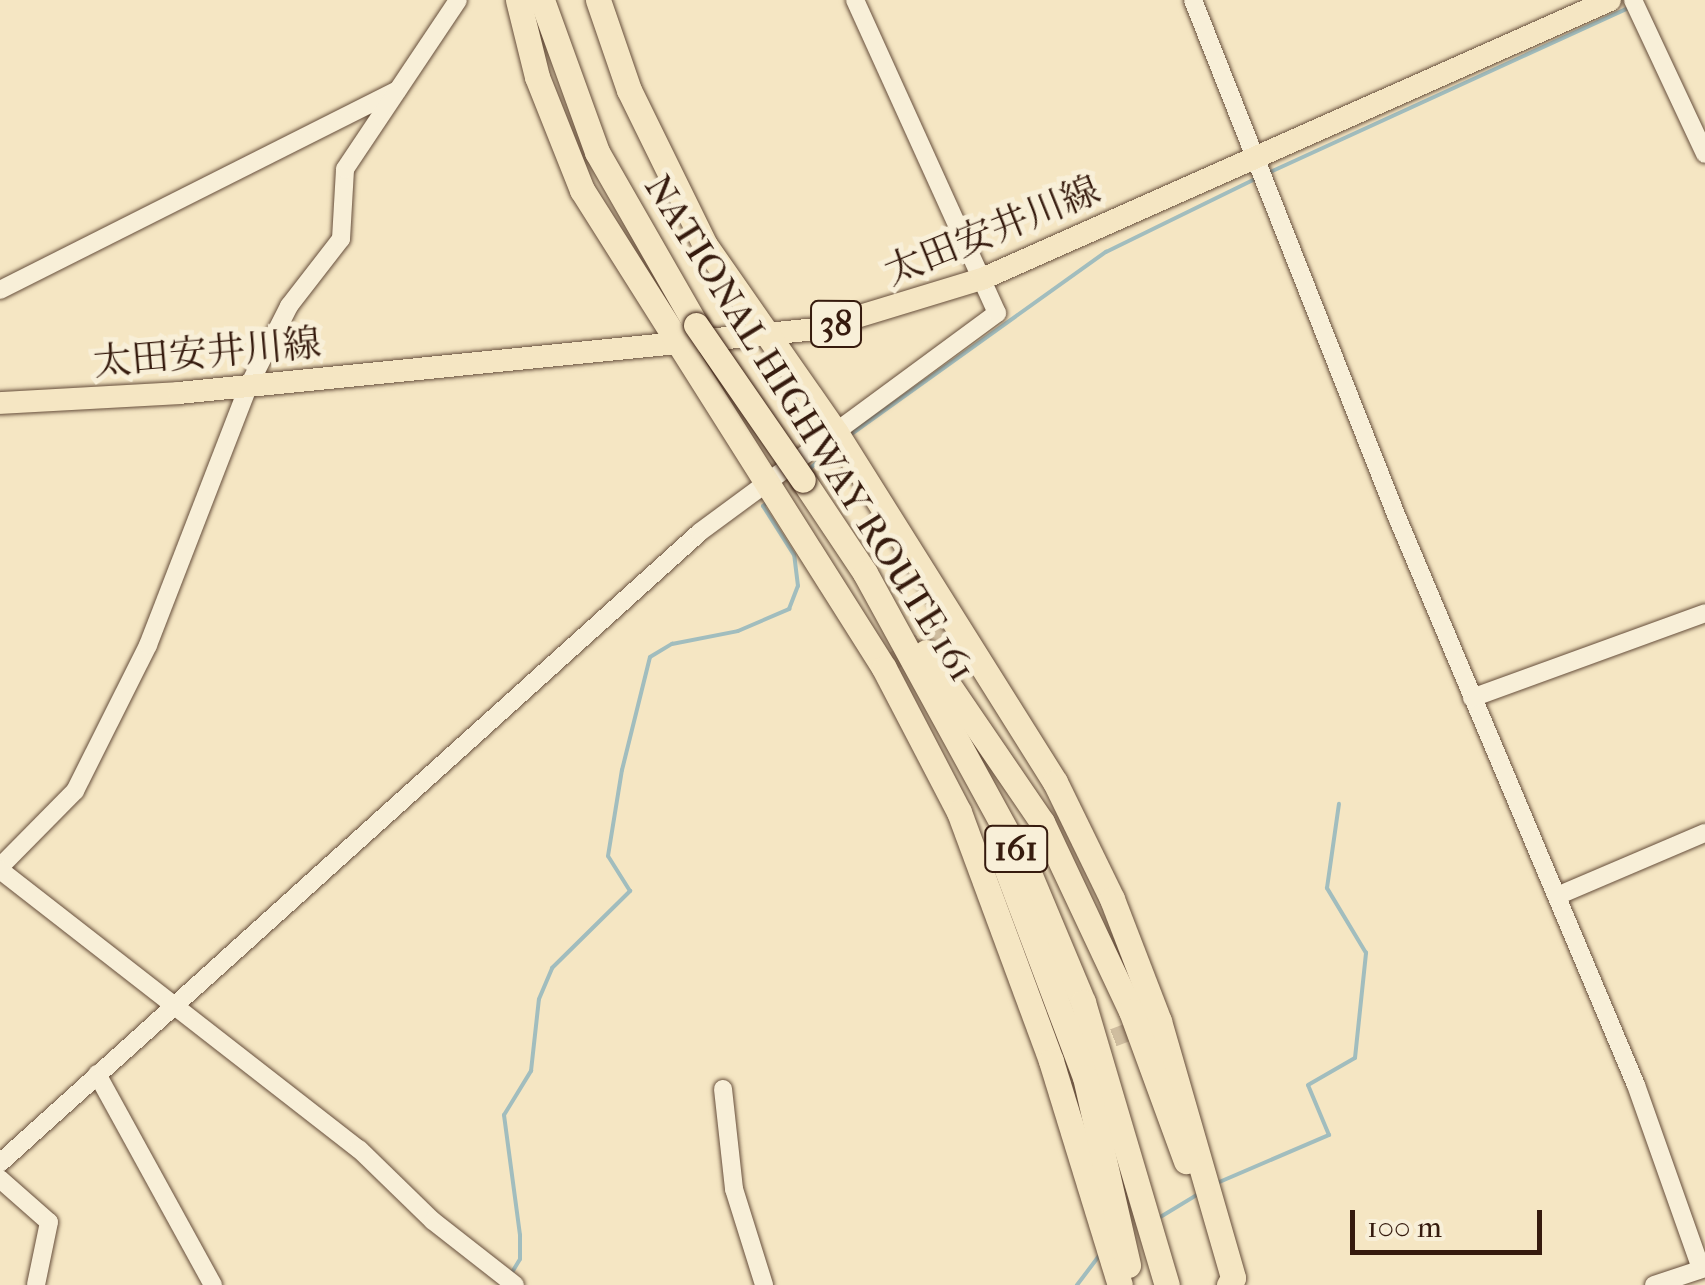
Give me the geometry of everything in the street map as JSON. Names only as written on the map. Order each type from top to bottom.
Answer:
[{"type":"highway","points":[[518,0],[564,150],[614,246],[769,482],[884,668],[959,812],[1057,1059],[1132,1285]]},
{"type":"highway","name":"NATIONAL HIGHWAY ROUTE 161","points":[[542,0],[597,152],[696,324],[865,573],[958,744],[1062,949],[1151,1222],[1167,1285]]},
{"type":"highway","points":[[598,0],[657,153],[705,245],[836,432],[1055,782],[1112,898],[1233,1278],[1226,1285]]},
{"type":"highway","points":[[865,573],[1008,764],[1042,822],[1131,1012],[1202,1189]]},
{"type":"highway","points":[[958,744],[1085,1077],[1117,1243],[1120,1285]]},
{"type":"main road","name":"太田安井川線","points":[[0,402],[249,385],[770,337],[909,306],[1257,172],[1610,0]]},
{"type":"street","points":[[406,84],[402,77],[458,0]]},
{"type":"street","points":[[0,1164],[700,532],[997,313],[855,0]]},
{"type":"street","points":[[1194,0],[1257,172],[1472,698],[1636,1085],[1700,1274],[1654,1285]]},
{"type":"street","points":[[1632,0],[1705,154]]},
{"type":"street","points":[[0,290],[292,147],[406,84]]},
{"type":"street","points":[[406,84],[345,169],[341,239],[289,306],[249,385],[148,645],[74,790],[0,868],[359,1149],[433,1221],[515,1285]]},
{"type":"street","points":[[1472,698],[1705,613]]},
{"type":"street","points":[[1557,896],[1705,833]]},
{"type":"street","points":[[97,1074],[213,1285]]},
{"type":"street","points":[[724,1090],[734,1189],[764,1285]]},
{"type":"street","points":[[0,1179],[50,1222],[36,1285]]},
{"type":"waterway","points":[[1268,173],[1628,8]]},
{"type":"waterway","points":[[850,435],[1106,252],[1255,179]]},
{"type":"waterway","points":[[808,470],[835,447]]},
{"type":"waterway","points":[[511,1274],[520,1259],[520,1235],[504,1115],[531,1071],[539,999],[552,968],[630,891],[608,856],[622,770],[650,657],[672,644],[738,631],[789,609],[798,586],[794,555],[763,506],[769,501]]},
{"type":"waterway","points":[[1217,1183],[1329,1135],[1308,1085],[1355,1058],[1366,953],[1327,888],[1339,804]]},
{"type":"waterway","points":[[1157,1219],[1200,1193]]},
{"type":"waterway","points":[[1077,1285],[1102,1252]]},
{"type":"tunnel","points":[[884,668],[947,622]]},
{"type":"tunnel","points":[[1063,1057],[1139,1028]]}]
